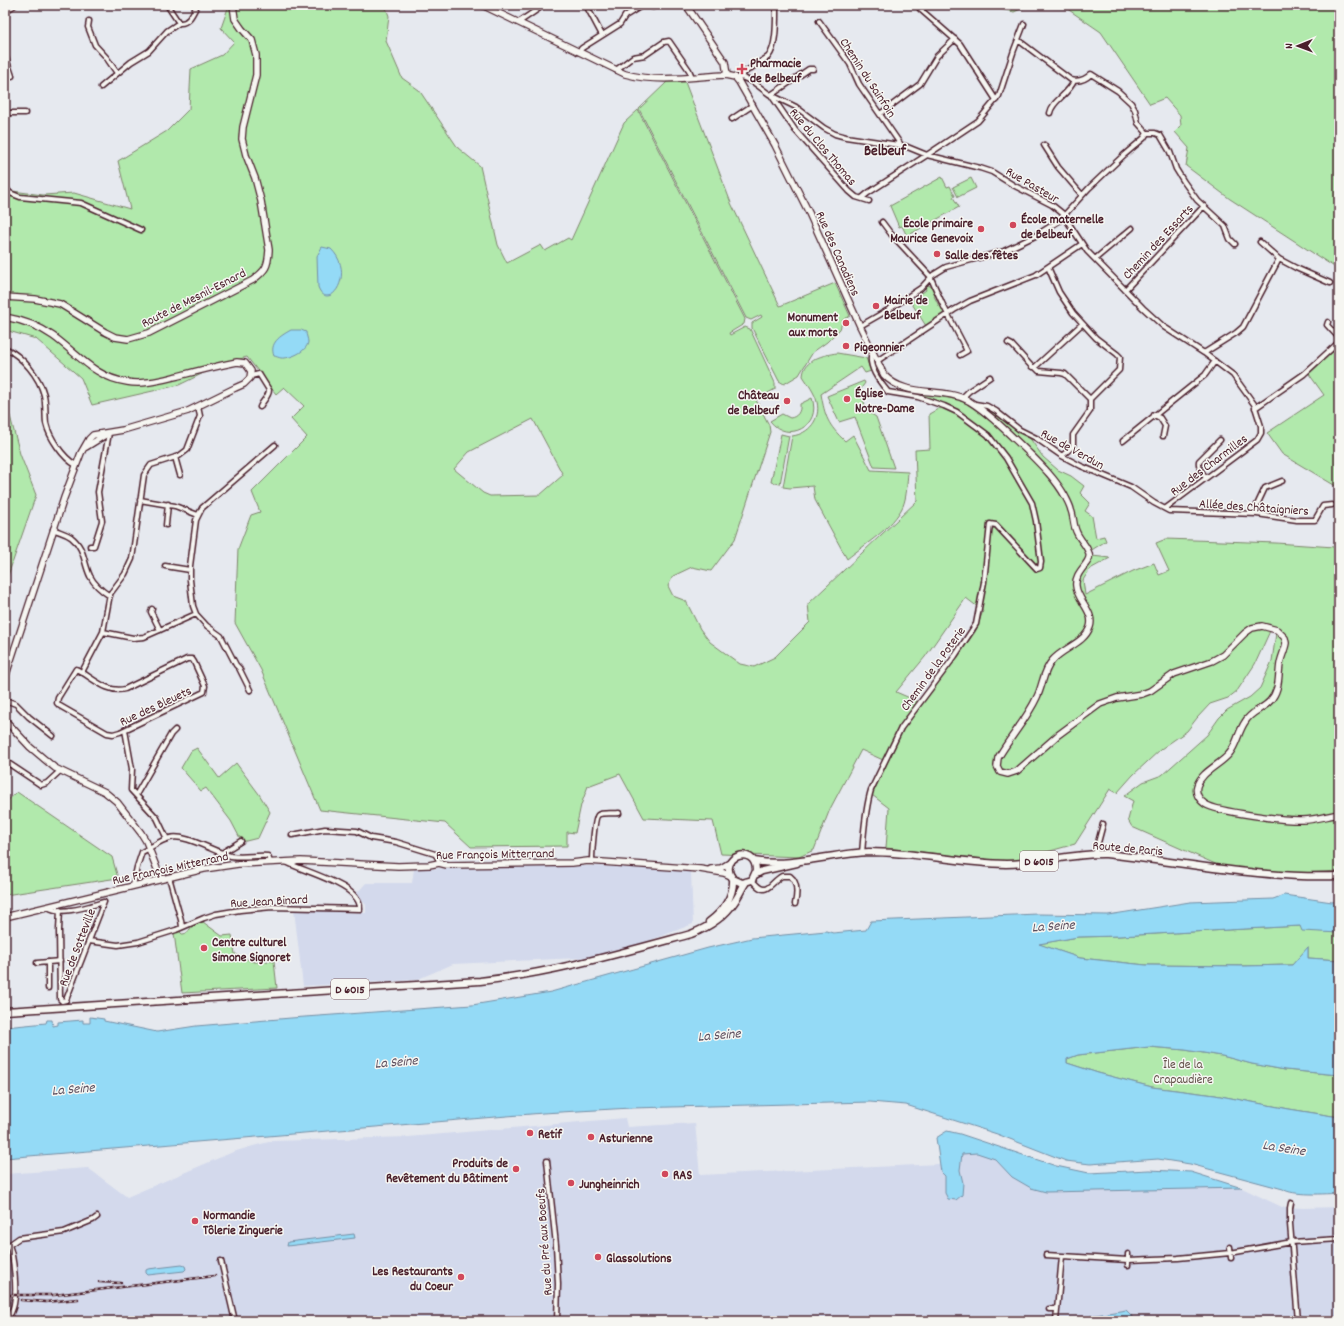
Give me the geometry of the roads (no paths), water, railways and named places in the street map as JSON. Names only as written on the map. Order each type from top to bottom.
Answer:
[{"type":"main road","name":"Route de Paris","points":[[820,858],[862,853],[909,854],[1004,864],[1096,854],[1148,858],[1251,872],[1339,876]]},
{"type":"main road","points":[[743,855],[750,857],[754,861],[756,867],[751,879],[739,882],[732,877],[729,868],[730,862],[735,858],[743,855]]},
{"type":"main road","name":"D 6015","points":[[754,861],[781,862],[820,858]]},
{"type":"main road","name":"D 6015","points":[[5,1011],[502,978],[538,972],[582,963],[705,929],[720,919],[751,879],[762,871],[820,858]]},
{"type":"main road","name":"D 6015","points":[[691,934],[707,924],[727,903],[732,892],[732,877]]},
{"type":"street","points":[[5,11],[14,5]]},
{"type":"street","points":[[167,5],[179,22]]},
{"type":"street","points":[[101,87],[131,62],[149,51],[167,31],[179,22],[184,23],[187,21],[197,5]]},
{"type":"street","name":"Route de Mesnil-Esnard","points":[[5,298],[36,299],[60,304],[105,332],[115,337],[128,339],[149,333],[253,280],[264,272],[268,258],[268,250],[261,201],[242,139],[243,127],[256,74],[256,55],[252,40],[235,19],[233,5]]},
{"type":"street","points":[[482,5],[625,74],[660,80],[727,75],[739,78],[770,54],[775,35],[776,5]]},
{"type":"street","points":[[519,22],[544,5]]},
{"type":"street","points":[[586,5],[602,35]]},
{"type":"street","points":[[578,52],[620,24],[625,16],[644,5],[653,7],[656,5]]},
{"type":"street","points":[[686,5],[725,62],[727,75]]},
{"type":"street","points":[[920,9],[955,39],[996,100]]},
{"type":"street","points":[[88,21],[88,27],[95,45],[106,57],[117,73]]},
{"type":"street","name":"Chemin du Sainfoin","points":[[819,21],[850,64],[859,84],[901,145]]},
{"type":"street","points":[[862,198],[978,121],[996,100],[1005,80],[1024,24]]},
{"type":"street","points":[[880,114],[920,84],[937,56],[955,39]]},
{"type":"street","points":[[1018,40],[1074,81],[1084,80],[1091,74],[1118,91],[1131,103],[1135,110],[1138,124],[1147,133],[1159,134],[1170,152],[1181,178],[1204,206],[1225,226],[1230,239],[1235,244]]},
{"type":"street","points":[[616,70],[633,56],[645,55],[664,42],[669,41],[689,70],[692,77]]},
{"type":"street","points":[[5,55],[12,76]]},
{"type":"street","points":[[770,95],[809,69],[813,69]]},
{"type":"street","name":"Rue Pasteur","points":[[739,78],[753,82],[770,95],[796,107],[824,128],[835,134],[901,145],[927,155],[971,165],[992,172],[1013,185],[1052,205],[1063,215],[1082,244],[1095,259],[1164,327],[1204,353],[1233,375],[1255,408],[1261,426],[1261,433]]},
{"type":"street","name":"Rue des Canadiens","points":[[739,78],[806,207],[884,375],[900,387],[962,398]]},
{"type":"street","points":[[1050,113],[1052,106],[1066,93],[1074,81]]},
{"type":"street","name":"Rue du Clos Thomas","points":[[770,95],[795,130],[849,191],[856,197],[869,201]]},
{"type":"street","points":[[732,119],[753,105]]},
{"type":"street","points":[[5,113],[23,114]]},
{"type":"street","points":[[860,326],[888,310],[921,288],[930,278],[946,267],[1004,251],[1035,236],[1059,221],[1082,195],[1144,138],[1147,133]]},
{"type":"street","points":[[1044,145],[1058,167],[1082,195]]},
{"type":"street","points":[[5,187],[10,193],[20,197],[81,203],[141,230]]},
{"type":"street","name":"Chemin des Essarts","points":[[1125,290],[1204,206]]},
{"type":"street","points":[[882,222],[930,278],[967,351],[960,355]]},
{"type":"street","points":[[1095,259],[1132,228]]},
{"type":"street","points":[[1260,242],[1279,259],[1330,283]]},
{"type":"street","points":[[877,361],[947,314],[970,301],[1036,275],[1082,244]]},
{"type":"street","points":[[1204,353],[1243,327],[1279,259]]},
{"type":"street","points":[[1048,267],[1066,303],[1082,324],[1096,338],[1117,354],[1120,360],[1120,368],[1118,371],[1090,399]]},
{"type":"street","points":[[5,318],[14,319],[44,330],[54,336],[99,373],[128,383],[142,383],[240,362],[245,363],[251,371],[251,376],[244,384],[198,407],[178,415],[109,433],[93,435],[84,447],[76,464],[53,529],[5,678]]},
{"type":"street","points":[[1328,322],[1327,325],[1339,338]]},
{"type":"street","points":[[1035,367],[1082,324]]},
{"type":"street","points":[[1255,408],[1304,374],[1339,342]]},
{"type":"street","points":[[1008,343],[1012,345],[1032,367],[1035,367],[1039,371],[1065,374],[1090,399],[1090,411],[1073,434],[1073,446],[1062,456]]},
{"type":"street","points":[[5,348],[20,358],[29,368],[40,385],[45,403],[46,424],[63,454],[70,461],[76,464]]},
{"type":"street","name":"Chemin de la Poterie","points":[[862,853],[866,808],[871,790],[901,728],[955,656],[976,624],[984,582],[990,524],[996,525],[1037,569],[1040,568],[1041,562],[1036,521],[1032,503],[1014,470],[997,446],[988,436],[957,412],[918,397],[888,392],[873,368],[871,361],[872,352]]},
{"type":"street","points":[[1123,441],[1205,375],[1215,361]]},
{"type":"street","points":[[251,376],[259,374],[270,390],[260,407]]},
{"type":"street","points":[[990,377],[969,391],[962,398],[1007,431],[1056,482],[1071,510],[1076,531],[1089,553],[1088,560],[1079,572],[1075,582],[1077,593],[1090,616],[1089,630],[1075,644],[1057,656],[1048,666],[1037,698],[998,758],[997,766],[1000,772],[1008,774],[1016,771],[1058,735],[1100,704],[1117,698],[1142,694],[1150,691],[1174,674],[1212,662],[1223,655],[1245,633],[1252,628],[1262,626],[1277,630],[1285,638],[1286,643],[1280,663],[1277,688],[1270,701],[1250,715],[1245,721],[1237,741],[1230,753],[1224,760],[1201,779],[1198,785],[1198,795],[1200,800],[1206,805],[1215,808],[1266,817],[1304,820],[1339,814]]},
{"type":"street","name":"Rue de Verdun","points":[[972,404],[986,406],[996,411],[1020,430],[1036,438],[1062,456],[1081,466],[1131,487],[1154,503],[1166,508]]},
{"type":"street","points":[[82,672],[103,632],[110,596],[125,574],[132,559],[143,478],[147,469],[154,463],[184,453],[189,446],[200,416],[198,407]]},
{"type":"street","points":[[1154,415],[1160,418],[1165,426],[1163,436]]},
{"type":"street","points":[[90,546],[94,546],[102,520],[98,492],[109,433]]},
{"type":"street","name":"Rue des Charmilles","points":[[1166,508],[1257,440],[1261,433]]},
{"type":"street","points":[[1206,478],[1198,465],[1199,461],[1220,440]]},
{"type":"street","points":[[250,690],[221,636],[207,626],[196,614],[192,598],[190,570],[198,515],[204,506],[275,445]]},
{"type":"street","points":[[175,457],[180,475]]},
{"type":"street","points":[[1257,514],[1257,504],[1265,488],[1282,481]]},
{"type":"street","points":[[140,500],[168,504],[198,515]]},
{"type":"street","points":[[166,526],[168,504]]},
{"type":"street","name":"Allée des Châtaigniers","points":[[1166,508],[1173,512],[1257,514],[1297,520],[1315,520],[1323,506],[1332,505]]},
{"type":"street","points":[[53,529],[71,537],[79,546],[84,555],[92,579],[105,593],[110,596]]},
{"type":"street","points":[[165,566],[190,570]]},
{"type":"street","points":[[152,609],[151,612],[160,630]]},
{"type":"street","points":[[103,632],[134,638],[144,637],[196,614]]},
{"type":"street","name":"Rue des Bleuets","points":[[187,659],[193,660],[205,686],[204,692],[125,730],[113,734],[107,733],[58,704],[58,698],[76,669],[82,672],[110,688],[117,690],[125,688],[187,659]]},
{"type":"street","points":[[5,700],[16,704],[29,717],[53,736]]},
{"type":"street","points":[[5,720],[30,747],[60,771],[100,790],[114,799],[138,827],[161,879]]},
{"type":"street","points":[[125,730],[132,768],[131,790],[157,818],[167,839]]},
{"type":"street","points":[[136,795],[171,734],[175,730]]},
{"type":"street","points":[[5,761],[41,785],[47,783],[60,771]]},
{"type":"street","points":[[592,861],[592,841],[596,818],[598,815],[602,814],[619,813]]},
{"type":"street","points":[[1096,854],[1103,824]]},
{"type":"street","points":[[292,835],[325,829],[357,831],[372,838],[404,844],[435,854],[439,863]]},
{"type":"street","points":[[133,886],[141,854],[167,839],[180,837],[222,853],[238,857],[267,856],[270,862]]},
{"type":"street","points":[[222,853],[241,840]]},
{"type":"street","name":"Rue François Mitterrand","points":[[5,917],[214,867],[284,861],[398,866],[432,865],[439,863],[447,865],[592,861],[700,870]]},
{"type":"street","name":"Rue Jean Binard","points":[[89,941],[127,944],[138,942],[216,914],[240,910],[279,907],[360,909],[357,898],[346,889],[284,861]]},
{"type":"street","points":[[700,870],[721,868],[730,862]]},
{"type":"street","points":[[700,870],[724,873],[732,877]]},
{"type":"street","points":[[751,879],[757,886],[763,889],[770,887],[782,876],[787,875],[792,877],[795,884],[795,904]]},
{"type":"street","points":[[169,877],[182,927]]},
{"type":"street","name":"Rue de Sotteville","points":[[60,910],[76,909],[104,902],[66,1000],[62,1001],[60,999],[60,961]]},
{"type":"street","points":[[37,963],[60,961],[60,910],[47,907]]},
{"type":"street","points":[[48,962],[48,988]]},
{"type":"street","name":"Rue du Pré aux Boeufs","points":[[547,1161],[558,1284],[557,1321]]},
{"type":"street","points":[[1291,1203],[1290,1213],[1298,1321]]},
{"type":"street","points":[[7,1321],[14,1304],[16,1293],[11,1252],[7,1244],[20,1238],[64,1232],[97,1217]]},
{"type":"street","points":[[1051,1250],[1048,1255],[1128,1260],[1230,1253],[1292,1242],[1339,1239]]},
{"type":"street","points":[[1230,1247],[1231,1258]]},
{"type":"street","points":[[1128,1254],[1128,1265]]},
{"type":"street","points":[[1056,1321],[1062,1256]]},
{"type":"street","points":[[220,1260],[235,1321]]},
{"type":"street","points":[[1049,1308],[1057,1309]]},
{"type":"water","points":[[322,247],[331,249],[338,259],[341,269],[341,279],[338,288],[328,296],[322,294],[318,287],[317,256]]},
{"type":"water","points":[[291,330],[301,330],[306,332],[308,342],[307,346],[301,352],[293,356],[280,358],[274,356],[273,347],[276,340]]},
{"type":"water","name":"La Seine","points":[[1284,895],[1332,902],[1339,901],[1339,933],[1302,931],[1300,926],[1078,937],[1039,944],[1080,958],[1146,965],[1292,965],[1308,947],[1308,958],[1339,960],[1339,1075],[1285,1070],[1252,1064],[1222,1056],[1185,1050],[1149,1047],[1078,1055],[1067,1059],[1067,1063],[1098,1073],[1152,1087],[1215,1095],[1339,1117],[1339,1193],[1294,1193],[1190,1164],[1158,1159],[1090,1164],[1066,1161],[997,1134],[906,1105],[870,1102],[631,1108],[543,1113],[5,1158],[5,1027],[46,1023],[47,1020],[52,1020],[53,1026],[58,1025],[58,1022],[83,1020],[83,1023],[90,1023],[90,1017],[157,1032],[196,1026],[472,1005],[551,992],[708,948],[752,938],[826,931],[833,933],[866,930],[871,921],[1038,914],[1108,915],[1190,902],[1273,899]]},
{"type":"water","points":[[947,1131],[1056,1166],[1089,1173],[1149,1170],[1191,1172],[1242,1188],[1046,1192],[1031,1188],[1012,1177],[995,1159],[977,1153],[962,1154],[960,1170],[963,1183],[962,1195],[956,1200],[948,1199],[945,1193],[945,1176],[941,1172],[936,1138]]},
{"type":"water","points":[[354,1234],[355,1238],[287,1246],[288,1242]]},
{"type":"water","points":[[182,1265],[185,1266],[186,1269],[184,1271],[148,1275],[146,1273],[146,1270],[148,1269]]},
{"type":"water","points":[[1126,1310],[1132,1316],[1131,1321],[1089,1321],[1090,1316]]},
{"type":"railway","points":[[5,1295],[54,1295],[215,1276]]},
{"type":"railway","points":[[99,1282],[121,1283]]},
{"type":"railway","points":[[21,1300],[46,1302],[78,1299]]},
{"type":"place","name":"Pharmacie de Belbeuf","points":[[742,69]]},
{"type":"place","name":"École maternelle de Belbeuf","points":[[1013,225]]},
{"type":"place","name":"École primaire Maurice Genevoix","points":[[981,229]]},
{"type":"place","name":"Salle des fêtes","points":[[937,254]]},
{"type":"place","name":"Mairie de Belbeuf","points":[[876,306]]},
{"type":"place","name":"Monument aux morts","points":[[846,323]]},
{"type":"place","name":"Pigeonnier","points":[[846,346]]},
{"type":"place","name":"Église Notre-Dame","points":[[847,399]]},
{"type":"place","name":"Château de Belbeuf","points":[[787,401]]},
{"type":"place","name":"Centre culturel Simone Signoret","points":[[204,948]]},
{"type":"place","name":"Retif","points":[[530,1133]]},
{"type":"place","name":"Asturienne","points":[[591,1137]]},
{"type":"place","name":"Produits de Revêtement du Bâtiment","points":[[516,1169]]},
{"type":"place","name":"RAS","points":[[665,1174]]},
{"type":"place","name":"Jungheinrich","points":[[571,1183]]},
{"type":"place","name":"Normandie Tôlerie Zinguerie","points":[[195,1221]]},
{"type":"place","name":"Glassolutions","points":[[598,1257]]},
{"type":"place","name":"Les Restaurants du Coeur","points":[[461,1277]]},
{"type":"district","name":"Belbeuf","points":[[885,150]]},
{"type":"park label","name":"Île de la Crapaudière","points":[[1183,1070]]}]
